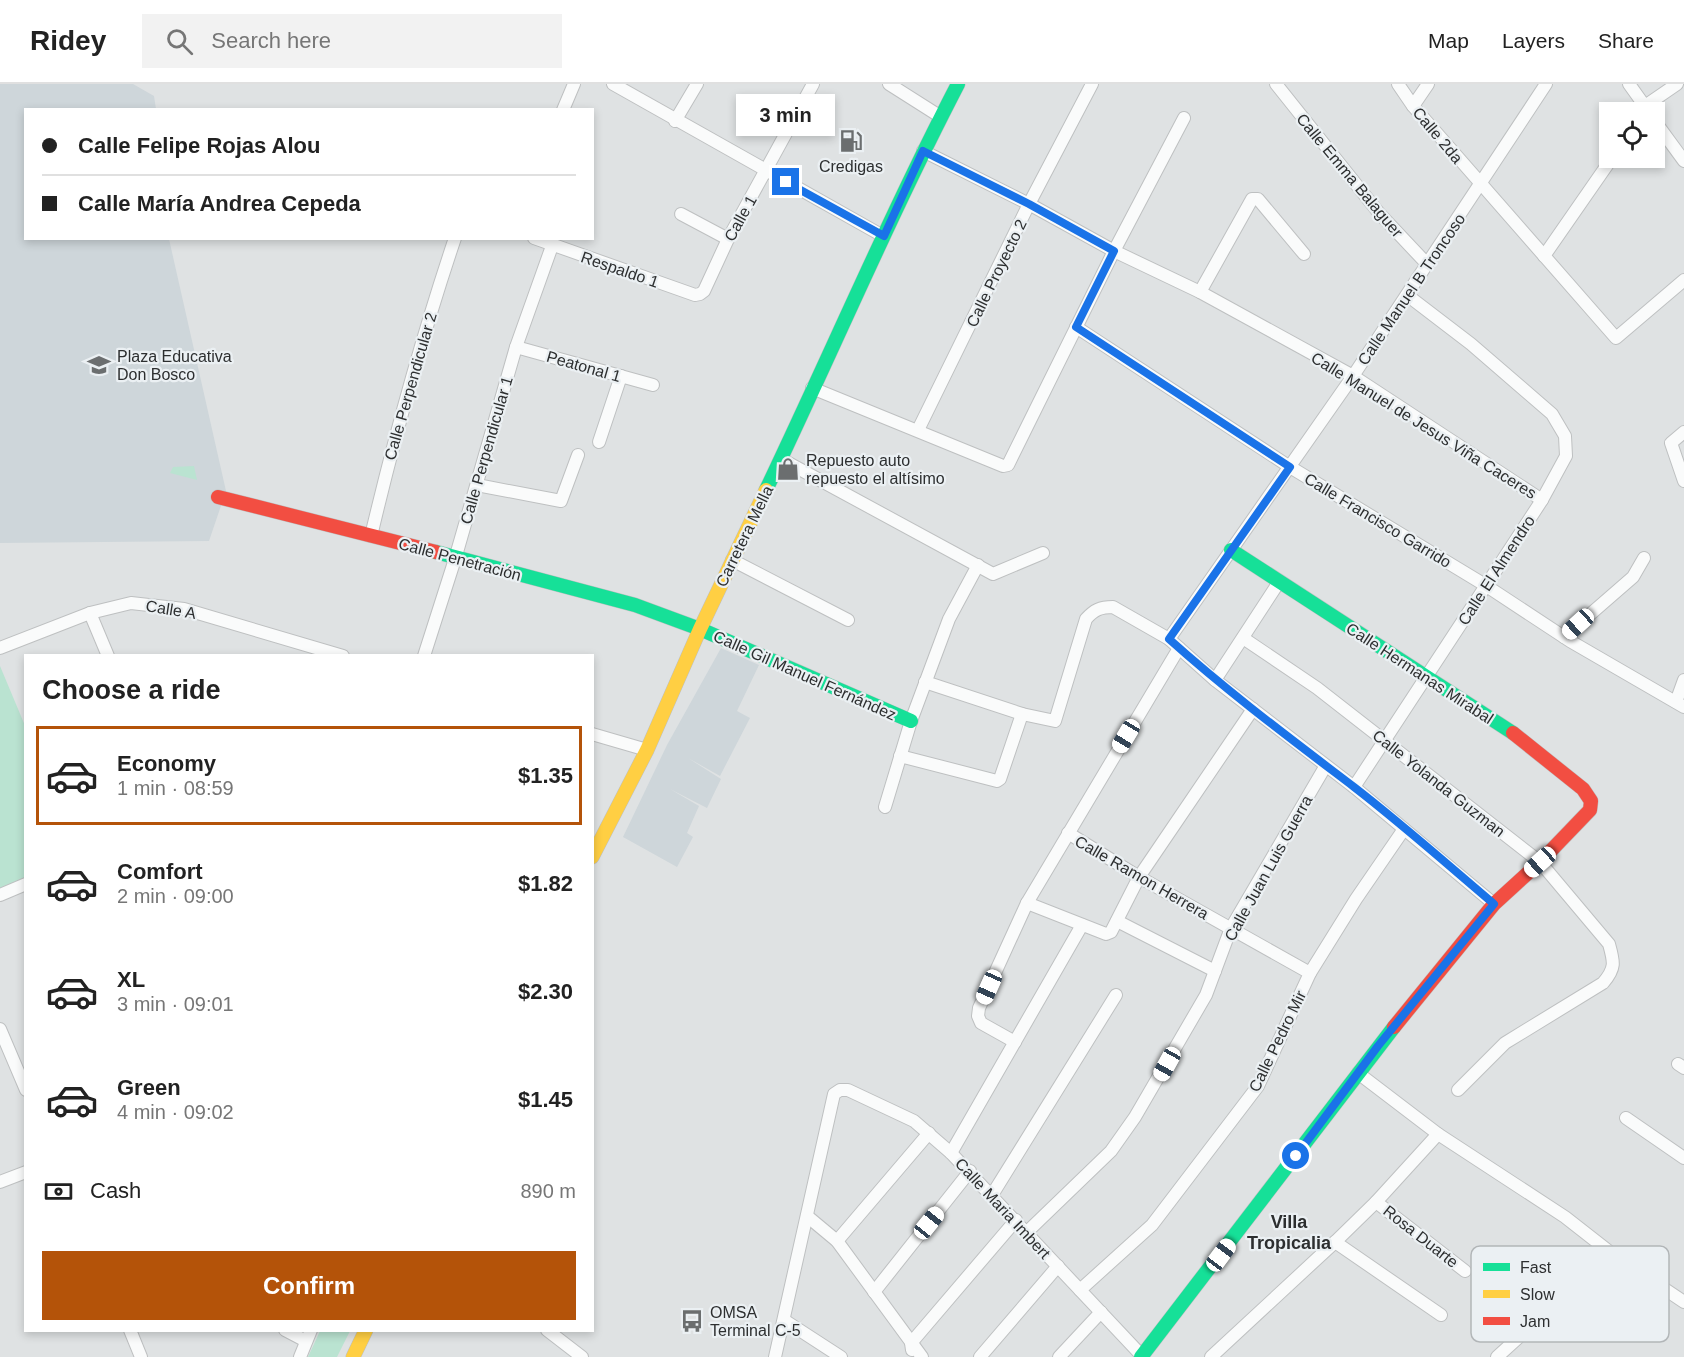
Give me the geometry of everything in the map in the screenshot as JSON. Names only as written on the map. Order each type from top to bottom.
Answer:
[{"type":"street","points":[[564,108],[574,84]]},
{"type":"street","points":[[612,84],[884,236]]},
{"type":"street","points":[[675,121],[697,84]]},
{"type":"street","name":"Calle 1","points":[[704,291],[728,240],[813,84]]},
{"type":"street","points":[[889,84],[941,117]]},
{"type":"street","name":"Carretera Mella","points":[[594,855],[647,750],[700,629],[781,459],[812,388],[923,151],[958,84]]},
{"type":"street","name":"Calle Proyecto 2","points":[[918,430],[1029,204],[1092,84]]},
{"type":"street","name":"Calle Emma Balaguer","points":[[1276,84],[1379,213],[1427,264]]},
{"type":"street","name":"Calle 2da","points":[[1398,84],[1413,106],[1616,338],[1684,280]]},
{"type":"street","points":[[1413,106],[1428,84]]},
{"type":"street","name":"Calle Manuel B Troncoso","points":[[1169,639],[1353,376],[1546,84]]},
{"type":"street","points":[[1629,84],[1640,102]]},
{"type":"street","points":[[1655,102],[1677,84]]},
{"type":"street","points":[[812,388],[1003,466],[1008,465],[1114,251],[1184,118]]},
{"type":"street","points":[[1665,135],[1684,161]]},
{"type":"street","name":"Calle Manuel de Jesus Viña Caceres","points":[[923,151],[1029,204],[1114,251],[1200,292],[1353,376],[1542,500]]},
{"type":"street","points":[[1544,256],[1605,168]]},
{"type":"street","points":[[1200,292],[1252,199],[1258,199],[1304,254]]},
{"type":"street","points":[[681,214],[728,240]]},
{"type":"street","name":"Calle Perpendicular 2","points":[[371,536],[424,333],[454,240]]},
{"type":"street","name":"Respaldo 1","points":[[537,240],[695,295],[704,291]]},
{"type":"street","name":"Calle Perpendicular 1","points":[[425,654],[477,485],[516,346],[552,246]]},
{"type":"street","name":"Calle El Almendro","points":[[1354,787],[1542,500],[1566,456],[1564,436],[1552,414],[1472,344],[1407,295]]},
{"type":"street","name":"Calle Francisco Garrido","points":[[1076,327],[1290,467],[1485,585],[1564,637],[1680,705]]},
{"type":"street","name":"Peatonal 1","points":[[516,346],[653,384]]},
{"type":"street","points":[[599,442],[621,376]]},
{"type":"street","points":[[1684,432],[1671,443],[1684,481]]},
{"type":"street","points":[[477,485],[558,502],[564,499],[578,454]]},
{"type":"street","points":[[781,459],[990,573],[997,574],[1043,553]]},
{"type":"street","name":"Calle Penetración","points":[[218,497],[635,605],[700,629]]},
{"type":"street","name":"Calle Hermanas Mirabal","points":[[1231,550],[1426,678],[1518,735],[1583,789],[1591,801],[1590,810],[1540,862]]},
{"type":"street","points":[[1564,637],[1633,577],[1644,558]]},
{"type":"street","points":[[732,560],[848,620]]},
{"type":"street","points":[[885,807],[911,721],[949,619],[978,565]]},
{"type":"street","points":[[1215,680],[1279,582]]},
{"type":"street","name":"Calle A","points":[[0,648],[90,613],[131,603],[184,609],[336,654]]},
{"type":"street","points":[[925,682],[1052,722],[1057,720],[1086,619],[1094,610],[1113,607],[1169,639],[1215,680],[1325,767],[1354,787],[1494,904]]},
{"type":"street","points":[[90,613],[107,654]]},
{"type":"street","name":"Calle Gil Manuel Fernández","points":[[700,629],[911,721]]},
{"type":"street","name":"Calle Yolanda Guzman","points":[[1243,638],[1317,688],[1540,862],[1608,944],[1613,960],[1612,973],[1603,983],[1505,1043],[1458,1090]]},
{"type":"street","points":[[1015,1042],[981,1023],[978,1016],[979,1008],[1027,903],[1179,648]]},
{"type":"street","points":[[1680,705],[1684,680]]},
{"type":"street","points":[[1027,903],[1106,934],[1111,932],[1139,877],[1253,709]]},
{"type":"street","points":[[900,756],[997,782],[1022,714]]},
{"type":"street","points":[[594,735],[647,750]]},
{"type":"street","name":"Calle Juan Luis Guerra","points":[[1027,1232],[1111,1151],[1135,1117],[1206,995],[1231,928],[1325,767]]},
{"type":"street","name":"Calle Pedro Mir","points":[[1080,1290],[1152,1225],[1258,1086],[1310,973],[1356,898],[1404,829]]},
{"type":"street","name":"Calle Ramon Herrera","points":[[1068,833],[1139,877],[1310,973]]},
{"type":"street","points":[[1142,1357],[1378,1046],[1494,904],[1540,862]]},
{"type":"street","points":[[0,895],[24,885]]},
{"type":"street","points":[[1117,921],[1215,971]]},
{"type":"street","points":[[951,1153],[1082,925]]},
{"type":"street","points":[[992,1195],[1116,995]]},
{"type":"street","points":[[0,1029],[24,1084]]},
{"type":"street","points":[[1358,1073],[1438,1134],[1564,1217],[1602,1246]]},
{"type":"street","name":"Calle Maria Imbert","points":[[807,1216],[834,1094],[840,1090],[848,1090],[914,1121],[929,1133],[1016,1220],[1142,1357]]},
{"type":"street","points":[[1626,1118],[1684,1158]]},
{"type":"street","points":[[837,1241],[929,1133]]},
{"type":"street","points":[[1210,1357],[1376,1202],[1438,1134]]},
{"type":"street","points":[[874,1292],[970,1172]]},
{"type":"street","points":[[0,1182],[24,1173]]},
{"type":"street","name":"Rosa Duarte","points":[[1376,1202],[1465,1271]]},
{"type":"street","points":[[775,1357],[807,1216],[837,1241],[922,1357]]},
{"type":"street","points":[[912,1357],[911,1343],[1016,1220]]},
{"type":"street","points":[[1335,1242],[1441,1315]]},
{"type":"street","points":[[980,1357],[1058,1266]]},
{"type":"street","points":[[1669,1292],[1684,1302]]},
{"type":"street","points":[[1059,1357],[1101,1312]]},
{"type":"street","points":[[784,1320],[841,1357]]},
{"type":"street","points":[[131,1332],[141,1357]]},
{"type":"street","points":[[293,1332],[308,1336],[300,1357]]},
{"type":"street","points":[[353,1357],[365,1332]]},
{"type":"street","points":[[550,1332],[582,1357]]},
{"type":"street","points":[[1497,1357],[1513,1342]]},
{"type":"shaded area","name":"Plaza Educativa Don Bosco","points":[[0,84],[133,84],[154,96],[156,108],[24,108],[24,240],[169,240],[226,491],[209,541],[0,543]]},
{"type":"shaded area","points":[[721,648],[759,665],[737,711],[750,718],[720,776],[688,758],[721,779],[707,808],[670,789],[699,806],[687,833],[693,837],[677,867],[623,837],[667,745]]},
{"type":"green space","points":[[194,466],[197,480],[170,473],[173,467]]},
{"type":"green space","points":[[0,666],[24,723],[24,878],[0,889]]},
{"type":"green space","points":[[320,1332],[350,1332],[337,1357],[308,1357]]},
{"type":"traffic: fast","points":[[766,490],[884,235],[958,84]]},
{"type":"traffic: fast","points":[[1231,550],[1513,733]]},
{"type":"traffic: fast","points":[[436,552],[635,605],[700,629],[911,721]]},
{"type":"traffic: fast","points":[[1141,1357],[1394,1027]]},
{"type":"traffic: slow","points":[[594,853],[647,750],[700,629],[766,490]]},
{"type":"traffic: slow","points":[[353,1357],[365,1332]]},
{"type":"traffic: jam","points":[[218,497],[436,552]]},
{"type":"traffic: jam","points":[[1394,1027],[1494,904],[1540,862],[1590,810],[1591,801],[1583,789],[1513,733]]},
{"type":"place","name":"Credigas","points":[[851,141]]},
{"type":"place","name":"Plaza Educativa Don Bosco","points":[[99,365]]},
{"type":"place","name":"Repuesto auto repuesto el altísimo","points":[[788,469]]},
{"type":"place","name":"OMSA Terminal C-5","points":[[692,1321]]},
{"type":"district","name":"Villa Tropicalia","points":[[1289,1232]]},
{"type":"route","points":[[786,182],[884,236],[923,151],[1029,204],[1114,251],[1076,327],[1290,467],[1169,639],[1215,680],[1325,767],[1354,787],[1494,904],[1378,1046],[1296,1156]]}]
